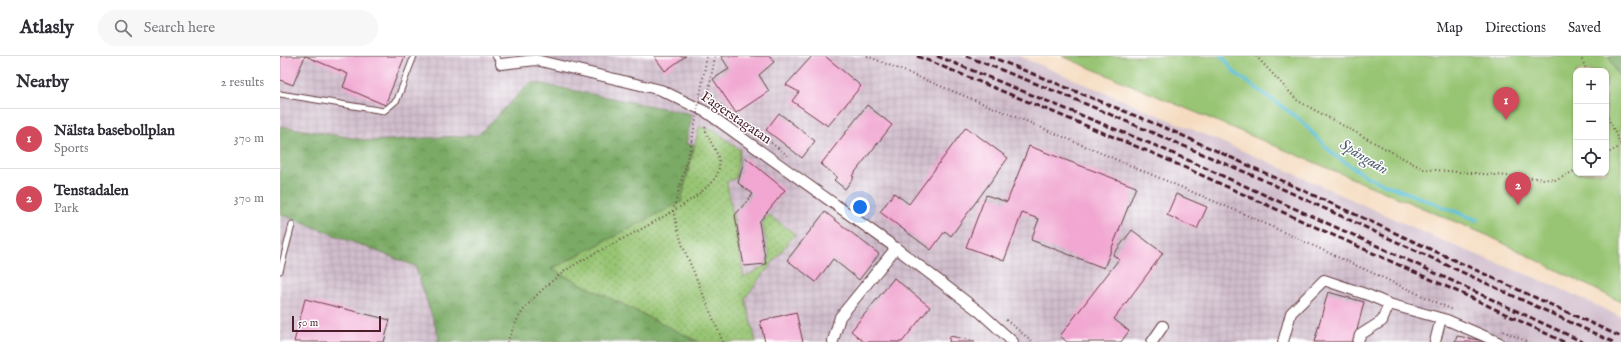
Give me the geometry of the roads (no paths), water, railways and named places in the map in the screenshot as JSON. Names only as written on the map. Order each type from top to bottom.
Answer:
[{"type":"street","name":"Fagerstagatan","points":[[502,64],[536,60],[661,90],[706,112],[896,248],[980,312],[1013,342]]},
{"type":"street","points":[[833,341],[840,317],[896,248]]},
{"type":"street","points":[[1283,342],[1291,313],[1324,280],[1389,304],[1441,318],[1498,342]]},
{"type":"street","points":[[1358,342],[1360,335],[1382,321],[1389,304]]},
{"type":"street","points":[[1435,342],[1441,318]]},
{"type":"street","points":[[1152,342],[1163,326]]},
{"type":"lane","points":[[280,94],[384,111],[397,100],[414,56]]},
{"type":"lane","name":"Fagerstagatan","points":[[495,56],[502,64]]},
{"type":"lane","points":[[280,271],[292,225]]},
{"type":"waterway","name":"Spångaån","points":[[1222,56],[1235,73],[1298,118],[1334,155],[1369,178],[1477,220]]},
{"type":"railway","points":[[917,56],[1157,155],[1476,300],[1564,342]]},
{"type":"railway","points":[[937,56],[1161,148],[1373,244],[1583,342]]},
{"type":"railway","points":[[966,56],[1067,96],[1261,179],[1613,342]]},
{"type":"railway","points":[[989,56],[1168,129],[1621,337]]},
{"type":"place","name":"Nälsta basebollplan","points":[[1506,120]]},
{"type":"place","name":"Tenstadalen","points":[[1518,205]]}]
